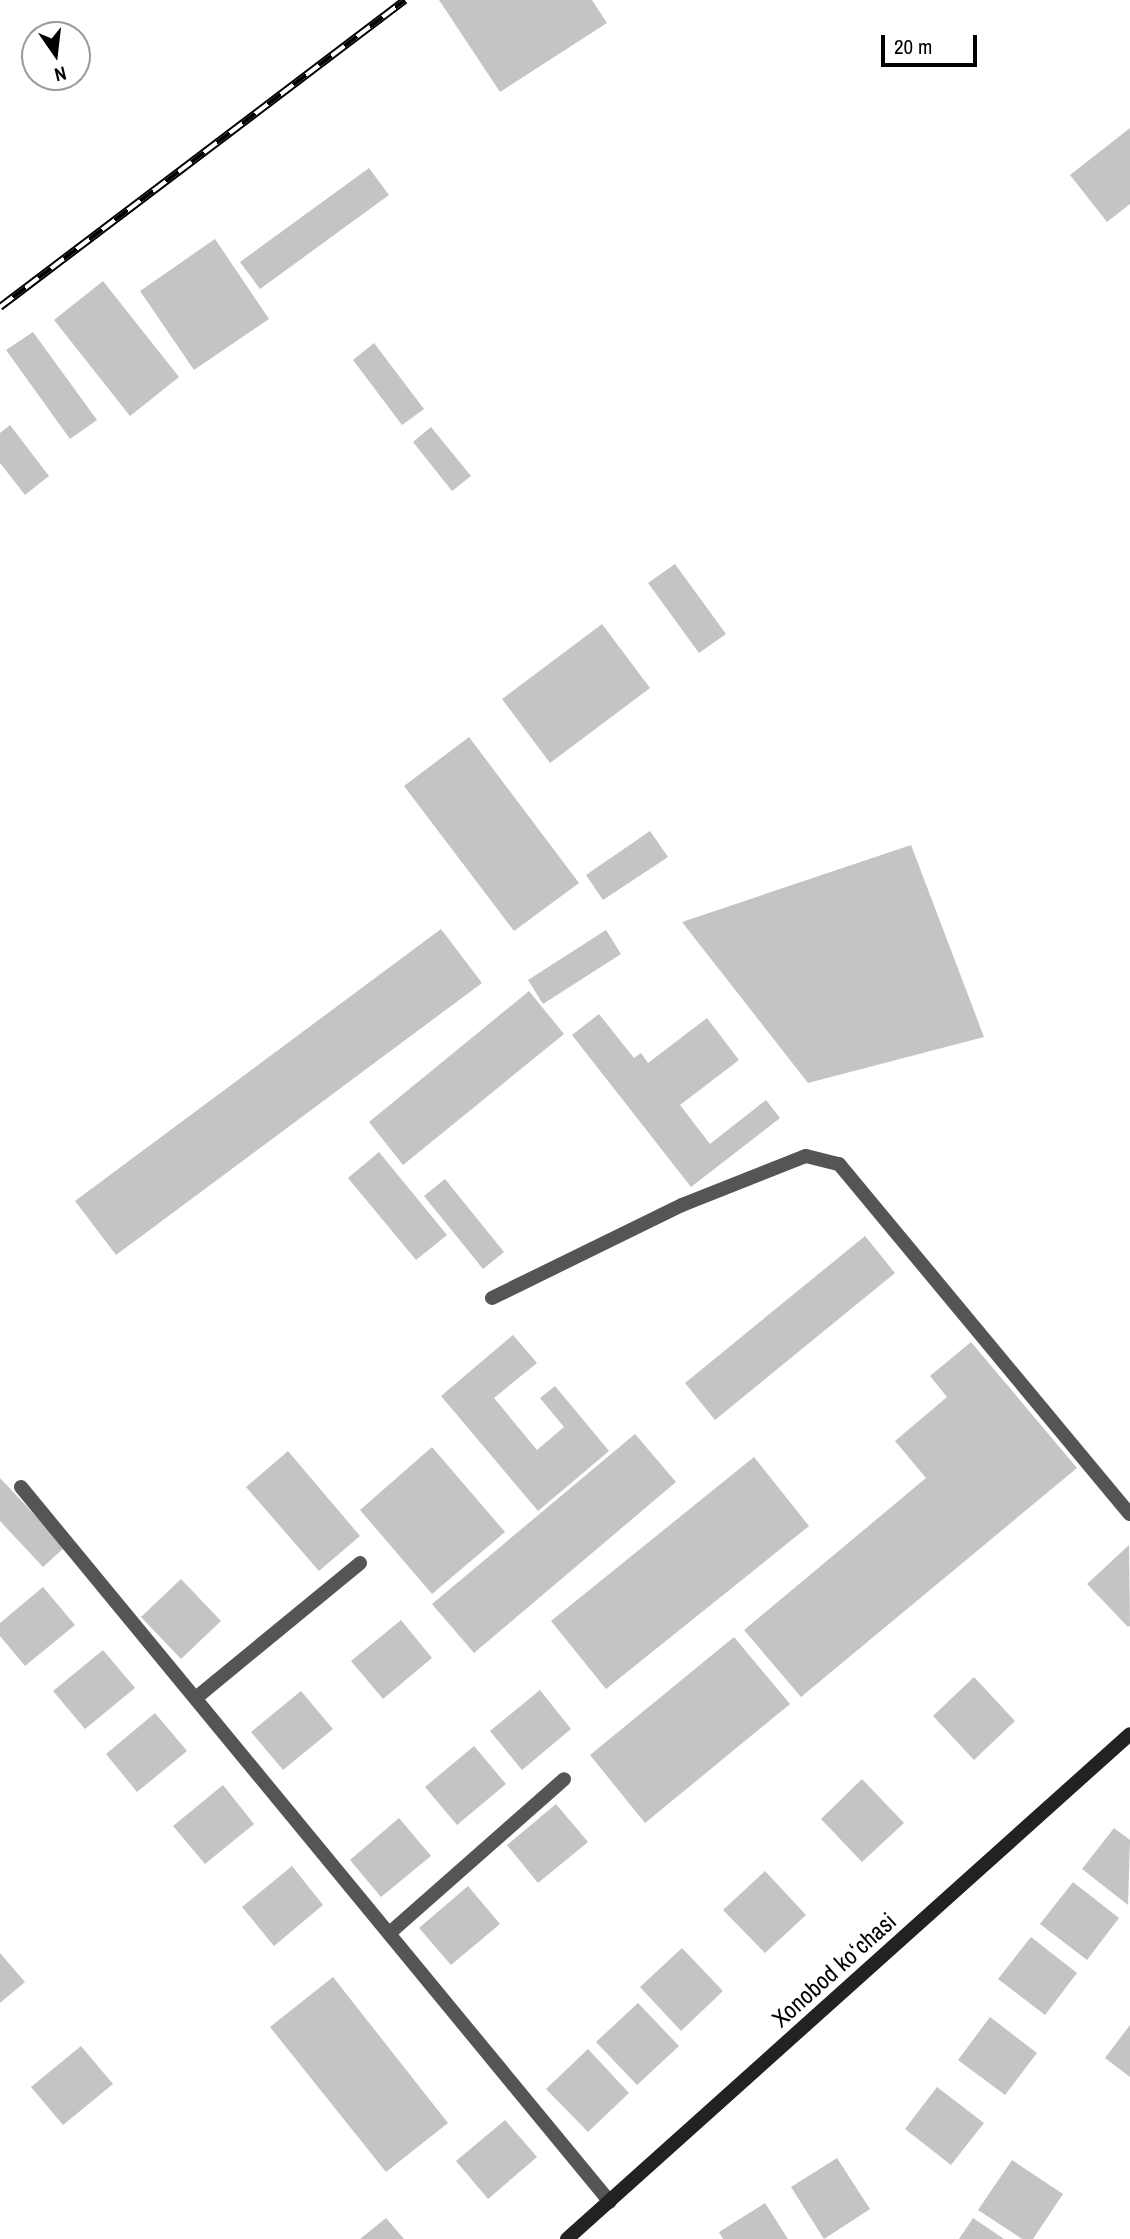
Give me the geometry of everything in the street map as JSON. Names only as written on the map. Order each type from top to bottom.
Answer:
[{"type":"main road","name":"Xonobod koʻchasi","points":[[567,2239],[1130,1734]]},
{"type":"street","points":[[492,1298],[682,1205],[806,1156],[839,1164],[1130,1514]]},
{"type":"street","points":[[22,1487],[393,1930],[610,2202]]},
{"type":"street","points":[[197,1697],[360,1563]]},
{"type":"street","points":[[393,1930],[564,1779]]},
{"type":"building","points":[[439,0],[592,0],[607,23],[500,92]]},
{"type":"building","points":[[1130,128],[1130,204],[1107,222],[1070,175]]},
{"type":"building","points":[[369,168],[389,195],[260,289],[240,262]]},
{"type":"building","points":[[215,239],[269,319],[194,370],[140,291]]},
{"type":"building","points":[[103,281],[179,377],[130,416],[54,320]]},
{"type":"building","points":[[33,332],[97,420],[70,439],[6,350]]},
{"type":"building","points":[[374,343],[424,409],[402,425],[353,360]]},
{"type":"building","points":[[10,425],[49,476],[25,495],[0,463],[0,433]]},
{"type":"building","points":[[431,427],[471,476],[452,491],[413,442]]},
{"type":"building","points":[[675,564],[726,634],[699,653],[648,583]]},
{"type":"building","points":[[602,624],[650,688],[550,763],[502,699]]},
{"type":"building","points":[[469,737],[579,883],[514,931],[404,786]]},
{"type":"building","points":[[650,831],[668,857],[603,900],[586,875]]},
{"type":"building","points":[[911,845],[984,1037],[808,1083],[682,922]]},
{"type":"building","points":[[441,929],[482,983],[116,1255],[75,1201]]},
{"type":"building","points":[[606,930],[621,954],[543,1004],[528,980]]},
{"type":"building","points":[[529,991],[564,1034],[403,1165],[369,1122]]},
{"type":"building","points":[[599,1014],[634,1058],[641,1053],[648,1063],[707,1018],[739,1060],[680,1105],[710,1144],[766,1100],[780,1118],[691,1187],[572,1035]]},
{"type":"building","points":[[379,1152],[447,1235],[416,1260],[348,1178]]},
{"type":"building","points":[[445,1179],[504,1252],[483,1269],[424,1196]]},
{"type":"building","points":[[865,1236],[895,1273],[715,1420],[685,1383]]},
{"type":"building","points":[[513,1335],[537,1363],[494,1398],[537,1450],[564,1427],[540,1398],[555,1386],[609,1451],[538,1511],[441,1396]]},
{"type":"building","points":[[971,1342],[1077,1468],[801,1697],[744,1630],[926,1478],[895,1441],[947,1397],[930,1376]]},
{"type":"building","points":[[635,1434],[676,1482],[474,1653],[432,1604]]},
{"type":"building","points":[[432,1447],[505,1532],[432,1594],[360,1510]]},
{"type":"building","points":[[288,1451],[360,1536],[319,1571],[246,1487]]},
{"type":"building","points":[[754,1457],[809,1526],[606,1689],[551,1621]]},
{"type":"building","points":[[0,1478],[65,1547],[43,1567],[0,1521]]},
{"type":"building","points":[[1129,1545],[1130,1626],[1128,1627],[1087,1584]]},
{"type":"building","points":[[181,1579],[221,1621],[181,1659],[141,1617]]},
{"type":"building","points":[[43,1587],[75,1625],[25,1666],[0,1636],[0,1623]]},
{"type":"building","points":[[401,1620],[432,1658],[383,1699],[351,1661]]},
{"type":"building","points":[[734,1637],[790,1704],[645,1823],[590,1755]]},
{"type":"building","points":[[103,1650],[135,1688],[85,1729],[53,1691]]},
{"type":"building","points":[[974,1677],[1015,1721],[974,1760],[933,1716]]},
{"type":"building","points":[[540,1690],[571,1729],[522,1770],[490,1731]]},
{"type":"building","points":[[301,1691],[333,1729],[283,1770],[251,1732]]},
{"type":"building","points":[[155,1713],[187,1751],[137,1792],[106,1754]]},
{"type":"building","points":[[474,1746],[506,1784],[457,1825],[425,1787]]},
{"type":"building","points":[[862,1779],[904,1823],[862,1862],[821,1819]]},
{"type":"building","points":[[223,1785],[254,1824],[205,1864],[173,1826]]},
{"type":"building","points":[[556,1804],[588,1842],[538,1883],[507,1845]]},
{"type":"building","points":[[399,1818],[431,1856],[381,1897],[350,1860]]},
{"type":"building","points":[[1114,1828],[1130,1840],[1128,1905],[1082,1869]]},
{"type":"building","points":[[292,1866],[323,1905],[274,1946],[242,1907]]},
{"type":"building","points":[[765,1871],[806,1915],[765,1953],[723,1910]]},
{"type":"building","points":[[1073,1882],[1119,1918],[1087,1960],[1040,1924]]},
{"type":"building","points":[[468,1886],[500,1924],[451,1965],[419,1928]]},
{"type":"building","points":[[1031,1937],[1077,1973],[1045,2015],[998,1979]]},
{"type":"building","points":[[682,1948],[723,1991],[681,2031],[640,1987]]},
{"type":"building","points":[[0,1953],[25,1982],[0,2003]]},
{"type":"building","points":[[333,1977],[448,2123],[386,2172],[270,2027]]},
{"type":"building","points":[[638,2003],[679,2046],[637,2085],[596,2042]]},
{"type":"building","points":[[990,2017],[1037,2053],[1005,2095],[958,2060]]},
{"type":"building","points":[[1130,2025],[1130,2077],[1105,2058]]},
{"type":"building","points":[[81,2046],[113,2084],[63,2125],[31,2087]]},
{"type":"building","points":[[588,2049],[629,2093],[588,2132],[546,2089]]},
{"type":"building","points":[[937,2087],[984,2123],[951,2165],[905,2129]]},
{"type":"building","points":[[505,2120],[537,2157],[488,2199],[456,2161]]},
{"type":"building","points":[[837,2158],[870,2209],[824,2239],[791,2187]]},
{"type":"building","points":[[1012,2160],[1063,2194],[1033,2239],[1022,2239],[978,2210]]},
{"type":"building","points":[[765,2203],[788,2239],[723,2239],[719,2232]]},
{"type":"building","points":[[386,2218],[404,2239],[360,2239]]},
{"type":"building","points":[[973,2218],[1004,2239],[959,2239]]},
{"type":"railway","points":[[0,307],[405,0]]}]
